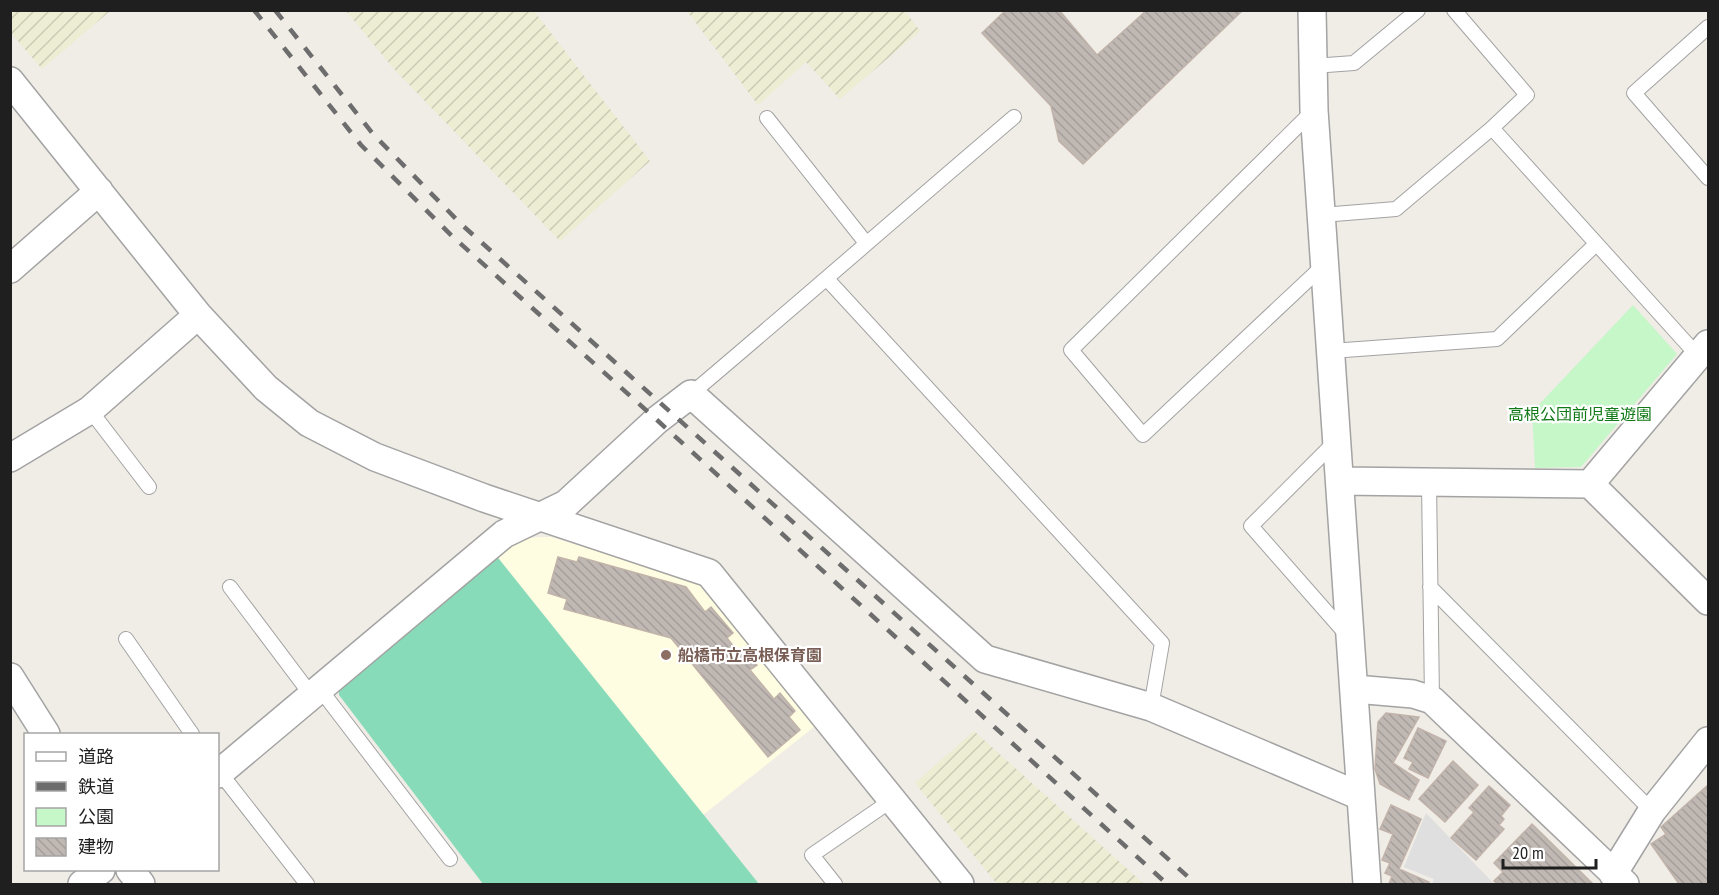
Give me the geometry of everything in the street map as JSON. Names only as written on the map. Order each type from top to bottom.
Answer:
[{"type":"street","points":[[1312,10],[1314,110],[1367,885]]},
{"type":"street","points":[[10,81],[198,315],[266,388],[309,423],[375,457],[539,517],[709,573],[960,885]]},
{"type":"street","points":[[10,269],[99,191]]},
{"type":"street","points":[[10,458],[90,410],[198,315]]},
{"type":"street","points":[[1590,484],[1703,350]]},
{"type":"street","points":[[219,771],[504,534],[566,504],[657,420],[691,394],[985,659],[1151,707],[1360,796]]},
{"type":"street","points":[[1340,480],[1590,484],[1708,601]]},
{"type":"street","points":[[10,677],[45,733]]},
{"type":"street","points":[[1355,689],[1413,694],[1432,700],[1619,879],[1652,812],[1708,741]]},
{"type":"street","points":[[82,885],[100,871]]},
{"type":"street","points":[[131,871],[141,885]]},
{"type":"lane","points":[[1313,66],[1354,63],[1418,10]]},
{"type":"lane","points":[[1322,215],[1396,209],[1492,128],[1527,95],[1454,10]]},
{"type":"lane","points":[[1708,27],[1634,93],[1708,178]]},
{"type":"lane","points":[[1314,110],[1071,350],[1143,435],[1324,264]]},
{"type":"lane","points":[[691,394],[1014,117]]},
{"type":"lane","points":[[767,118],[866,243]]},
{"type":"lane","points":[[1492,128],[1596,244],[1703,350]]},
{"type":"lane","points":[[1331,351],[1497,339],[1596,244]]},
{"type":"lane","points":[[827,279],[1162,643],[1151,707]]},
{"type":"lane","points":[[90,410],[149,487]]},
{"type":"lane","points":[[1337,440],[1251,526],[1349,637]]},
{"type":"lane","points":[[1429,482],[1432,700]]},
{"type":"lane","points":[[230,587],[450,859]]},
{"type":"lane","points":[[1430,587],[1652,812]]},
{"type":"lane","points":[[126,639],[191,733]]},
{"type":"lane","points":[[219,773],[307,885]]},
{"type":"lane","points":[[835,885],[812,855],[892,800]]},
{"type":"shaded area","points":[[10,11],[110,11],[42,69],[11,33]]},
{"type":"shaded area","points":[[346,11],[534,11],[650,161],[560,241],[394,69]]},
{"type":"shaded area","points":[[687,11],[905,11],[920,31],[840,99],[806,62],[758,105]]},
{"type":"shaded area","name":"船橋市立高根保育園","points":[[551,537],[700,583],[814,727],[703,815],[495,554],[523,539]]},
{"type":"shaded area","points":[[974,731],[1144,884],[997,884],[915,783]]},
{"type":"shaded area","points":[[1426,813],[1494,884],[1432,884],[1434,879],[1404,867]]},
{"type":"green space","name":"高根公団前児童遊園","points":[[1633,305],[1677,354],[1581,467],[1535,468],[1532,412]]},
{"type":"green space","points":[[495,554],[759,884],[483,884],[339,695],[338,683]]},
{"type":"building","points":[[1006,10],[1059,10],[1097,55],[1147,10],[1243,10],[1083,164],[1059,141],[1051,106],[982,33]]},
{"type":"building","points":[[558,557],[577,562],[579,557],[686,587],[705,612],[711,607],[733,633],[727,638],[738,652],[742,648],[757,665],[750,670],[774,699],[780,693],[795,711],[789,717],[800,730],[768,757],[671,638],[564,609],[567,599],[548,593]]},
{"type":"building","points":[[1386,713],[1419,717],[1393,763],[1419,780],[1409,800],[1380,784],[1375,769],[1378,722]]},
{"type":"building","points":[[1418,728],[1446,741],[1428,778],[1409,769],[1413,762],[1404,758]]},
{"type":"building","points":[[1453,761],[1478,785],[1445,822],[1419,799]]},
{"type":"building","points":[[1708,785],[1708,884],[1679,884],[1651,844],[1666,834],[1661,827]]},
{"type":"building","points":[[1489,786],[1510,805],[1501,816],[1504,819],[1499,825],[1504,829],[1476,860],[1451,838],[1474,812],[1469,808]]},
{"type":"building","points":[[1391,805],[1421,819],[1399,869],[1429,882],[1428,884],[1389,884],[1392,876],[1385,873],[1390,863],[1382,860],[1393,834],[1380,829]]},
{"type":"building","points":[[1532,824],[1593,884],[1498,884],[1494,881],[1503,872],[1494,863]]},
{"type":"railway","points":[[254,10],[361,145],[452,236],[1167,884]]},
{"type":"railway","points":[[275,10],[373,134],[461,224],[1196,884]]},
{"type":"place","name":"船橋市立高根保育園","points":[[666,655]]}]
